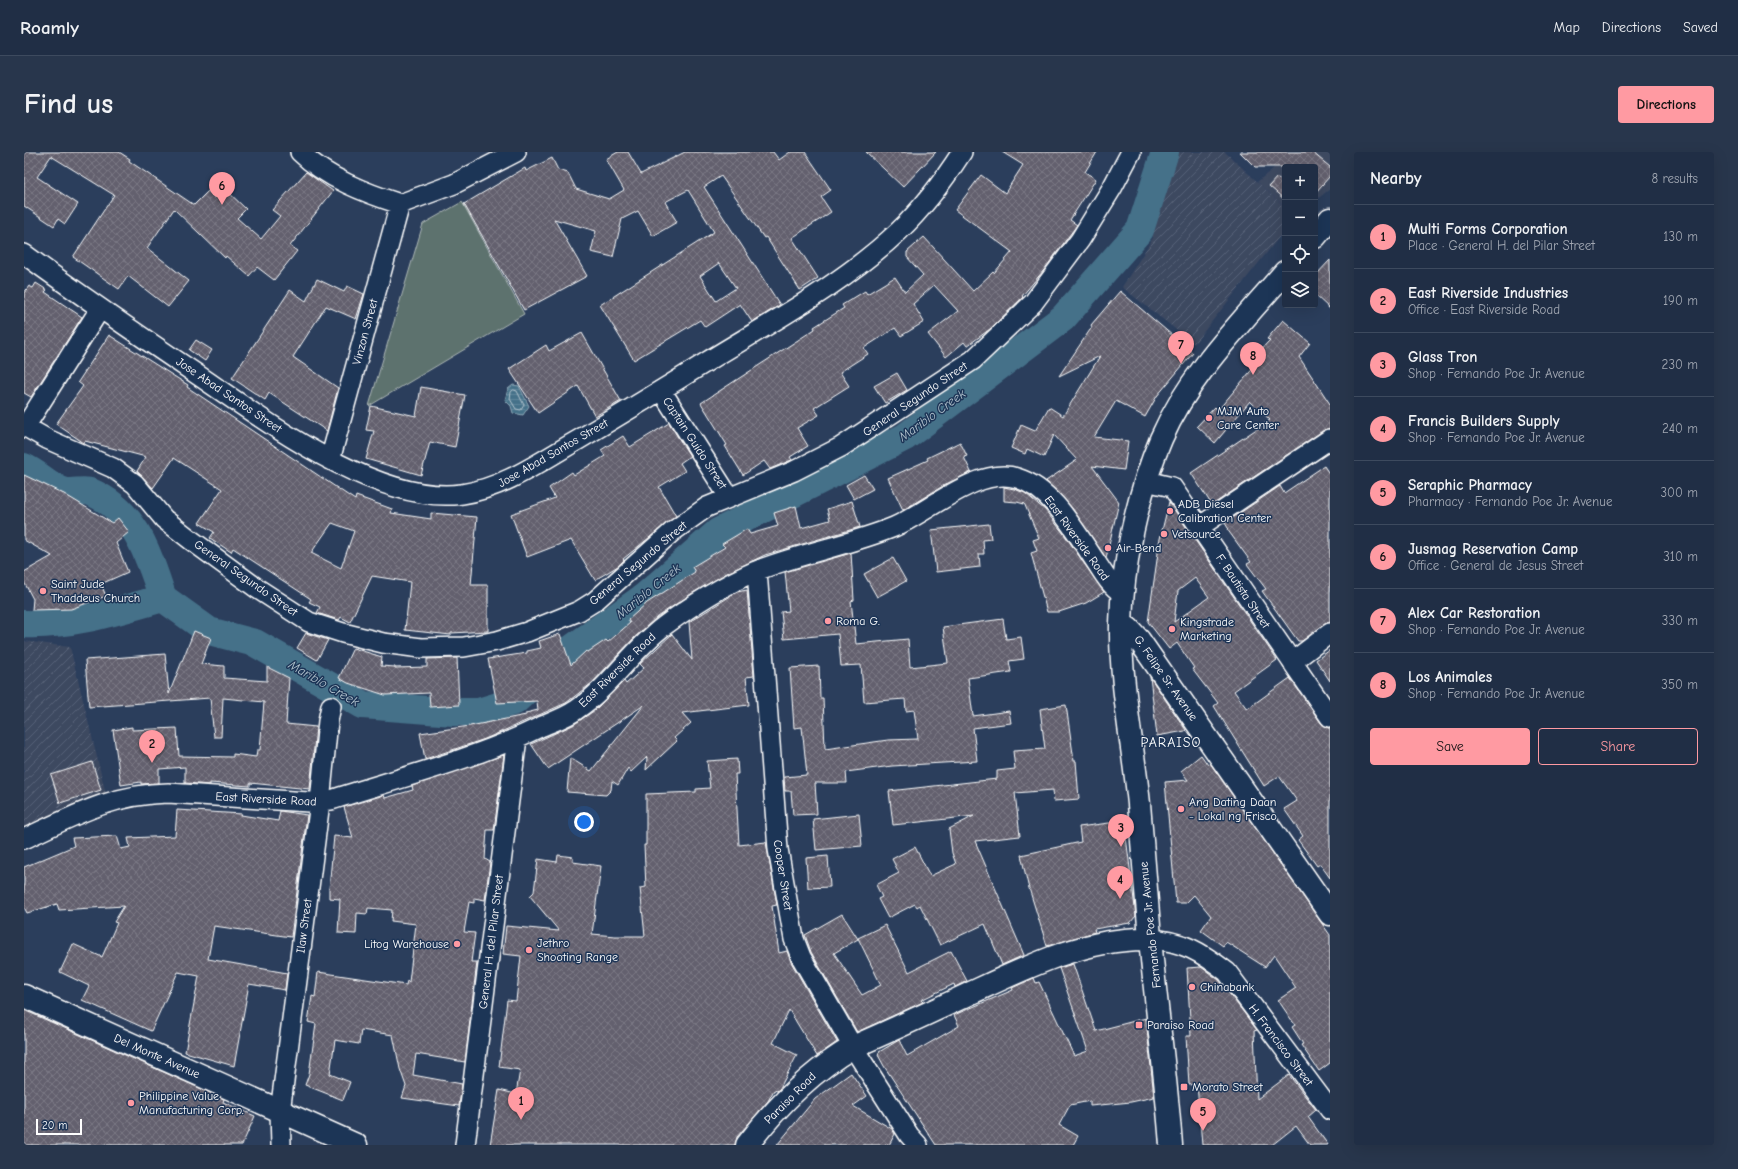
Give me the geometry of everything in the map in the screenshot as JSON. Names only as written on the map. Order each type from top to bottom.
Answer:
[{"type":"main road","points":[[1316,236],[1330,219]]},
{"type":"main road","name":"Fernando Poe Jr. Avenue","points":[[1171,1145],[1164,1062],[1150,939],[1139,803],[1126,703],[1121,625],[1122,593],[1133,530],[1146,481],[1161,439],[1180,404],[1203,368],[1282,276]]},
{"type":"main road","name":"G. Felipe Sr. Avenue","points":[[1121,625],[1128,628],[1139,640],[1330,914]]},
{"type":"main road","name":"Paraiso Road","points":[[747,1145],[762,1126],[806,1079],[830,1060],[854,1047],[1024,969],[1071,951],[1132,938],[1150,939]]},
{"type":"main road","name":"Del Monte Avenue","points":[[24,996],[356,1145]]},
{"type":"street","points":[[300,152],[330,174],[358,188],[400,204],[454,184],[516,152]]},
{"type":"street","name":"Jose Abad Santos Street","points":[[24,254],[100,309],[244,407],[330,460],[396,488],[430,496],[462,494],[496,486],[661,390],[835,281],[899,230],[947,175],[962,152]]},
{"type":"street","name":"General Segundo Street","points":[[25,427],[53,442],[114,468],[135,484],[164,518],[186,536],[258,589],[303,618],[343,633],[383,643],[421,648],[464,646],[497,640],[546,625],[579,611],[595,601],[672,532],[707,507],[794,471],[841,447],[973,360],[1033,303],[1080,240],[1112,188],[1130,152]]},
{"type":"street","name":"Vinzon Street","points":[[330,460],[400,204]]},
{"type":"street","points":[[25,427],[100,309]]},
{"type":"street","name":"Captain Guido Street","points":[[661,390],[729,497]]},
{"type":"street","points":[[1199,527],[1330,439]]},
{"type":"street","name":"East Riverside Road","points":[[24,839],[108,802],[147,794],[320,802],[331,800],[517,738],[576,710],[597,692],[644,642],[665,625],[724,587],[757,571],[894,527],[926,510],[953,492],[994,477],[1014,477],[1029,482],[1051,498],[1107,579],[1122,593]]},
{"type":"street","name":"F. Bautista Street","points":[[1146,481],[1172,487],[1330,716]]},
{"type":"street","name":"Cooper Street","points":[[757,571],[778,849],[794,939],[801,957],[854,1047],[909,1135],[918,1145]]},
{"type":"street","points":[[1292,662],[1330,633]]},
{"type":"street","name":"Ilaw Street","points":[[281,1145],[280,1112],[331,706]]},
{"type":"street","name":"General H. del Pilar Street","points":[[465,1145],[517,738]]},
{"type":"street","name":"H. Francisco Street","points":[[1150,939],[1168,940],[1184,945],[1209,958],[1227,972],[1330,1110]]},
{"type":"shaded area","points":[[1177,152],[1225,152],[1282,204],[1282,234],[1194,344],[1122,287],[1153,238],[1151,216],[1165,171]]},
{"type":"shaded area","points":[[1293,152],[1330,152],[1330,189],[1318,199],[1318,164],[1282,164],[1282,204],[1257,182]]},
{"type":"shaded area","points":[[24,641],[70,647],[106,794],[24,833]]},
{"type":"green space","points":[[462,202],[524,314],[369,406],[423,224]]},
{"type":"water","points":[[513,385],[519,386],[529,406],[523,415],[513,413],[511,406],[505,400],[508,389]]},
{"type":"building","points":[[24,152],[119,152],[130,159],[129,161],[194,205],[208,191],[215,198],[224,188],[246,209],[237,218],[261,239],[280,216],[272,210],[306,172],[333,191],[290,246],[297,251],[274,280],[257,267],[249,276],[226,256],[225,258],[174,209],[147,248],[189,281],[168,307],[128,276],[119,289],[73,257],[114,195],[51,156],[37,177],[78,204],[65,224],[58,219],[54,226],[24,206]]},
{"type":"building","points":[[618,152],[628,152],[641,174],[685,152],[773,152],[779,160],[790,152],[805,152],[831,190],[821,197],[831,212],[792,238],[818,278],[800,290],[766,237],[764,238],[721,176],[704,187],[780,305],[752,322],[740,304],[705,327],[700,320],[634,360],[600,305],[714,232],[688,190],[665,202],[677,222],[653,236],[638,211],[622,219],[613,257],[591,252],[596,231],[554,219],[587,276],[524,310],[464,204],[525,168],[526,171],[552,158],[558,170],[568,173],[576,189],[609,199],[624,190],[606,159]],"holes":[[[719,263],[736,288],[716,301],[700,276]]]},
{"type":"building","points":[[866,152],[936,152],[903,187]]},
{"type":"building","points":[[1002,152],[1097,152],[1085,172],[1096,179],[1070,220],[1077,225],[1044,270],[1022,296],[1023,297],[990,329],[967,346],[964,342],[946,357],[928,334],[958,311],[934,285],[913,304],[924,322],[901,336],[895,328],[864,348],[868,354],[840,372],[849,386],[814,408],[819,415],[797,428],[808,446],[790,457],[792,460],[770,469],[764,461],[743,475],[725,446],[727,445],[701,403],[815,329],[814,327],[844,308],[842,305],[865,291],[867,294],[895,277],[905,292],[923,275],[907,257],[907,252],[924,237],[973,291],[993,272],[994,273],[1012,252],[955,210],[981,175],[1005,193],[1023,165]]},
{"type":"building","points":[[1240,152],[1312,152],[1330,167],[1330,176],[1318,190],[1318,164],[1282,164],[1282,167],[1255,167]]},
{"type":"building","points":[[1277,177],[1282,181],[1282,197],[1269,186]]},
{"type":"building","points":[[1330,260],[1330,309],[1318,298],[1318,273]]},
{"type":"building","points":[[317,279],[344,292],[347,286],[364,294],[356,319],[326,306],[293,357],[338,388],[327,431],[269,393],[265,400],[232,378],[290,290],[306,301]]},
{"type":"building","points":[[36,283],[47,290],[45,292],[82,317],[31,397],[24,393],[24,293],[29,286],[33,288]]},
{"type":"building","points":[[1120,291],[1193,353],[1157,396],[1145,417],[1116,401],[1094,437],[1128,441],[1124,470],[1092,466],[1119,502],[1106,558],[1072,508],[1046,481],[1077,460],[1054,435],[1044,457],[1027,449],[1025,454],[1011,448],[1021,425],[1035,431],[1049,407],[1063,416],[1100,356],[1059,376],[1092,327],[1091,325]]},
{"type":"building","points":[[1283,320],[1310,343],[1299,357],[1330,404],[1330,428],[1324,430],[1212,505],[1191,473],[1270,420],[1250,401],[1215,443],[1197,426],[1215,407],[1218,410],[1255,366],[1250,361],[1270,340],[1267,339]]},
{"type":"building","points":[[582,333],[621,401],[595,416],[578,386],[538,413],[509,369],[546,345],[549,351]]},
{"type":"building","points":[[109,335],[188,385],[187,387],[355,500],[356,496],[392,509],[391,513],[431,519],[431,513],[477,517],[471,585],[488,585],[488,631],[451,633],[451,635],[405,630],[410,582],[372,576],[350,622],[341,617],[339,620],[317,613],[320,607],[309,602],[311,599],[233,548],[231,552],[210,538],[214,532],[199,523],[222,489],[174,458],[153,488],[137,471],[146,457],[85,441],[84,443],[56,424],[83,386],[78,382]],"holes":[[[332,523],[354,531],[341,568],[311,553]]]},
{"type":"building","points":[[196,340],[212,350],[205,361],[189,350]]},
{"type":"building","points":[[897,373],[907,390],[885,403],[874,386]]},
{"type":"building","points":[[421,387],[465,395],[455,447],[430,442],[421,475],[366,459],[374,431],[366,430],[371,406],[416,416]]},
{"type":"building","points":[[669,423],[690,456],[680,463],[685,471],[659,487],[676,516],[623,559],[624,560],[618,566],[595,580],[571,540],[527,557],[511,514],[555,498],[549,488],[572,472],[574,475],[605,456],[601,450],[623,436],[630,447]]},
{"type":"building","points":[[960,442],[967,456],[964,457],[971,472],[948,483],[903,510],[888,478],[928,460],[927,458]]},
{"type":"building","points":[[1324,466],[1330,475],[1330,621],[1302,641],[1298,641],[1262,591],[1266,589],[1247,564],[1251,562],[1227,529],[1228,528],[1225,523],[1280,486],[1284,493]]},
{"type":"building","points":[[24,475],[64,494],[112,523],[118,518],[129,532],[116,543],[128,572],[101,584],[106,596],[71,609],[32,610],[33,599],[24,582],[24,572],[52,556],[24,540]]},
{"type":"building","points":[[864,475],[873,489],[854,499],[846,485]]},
{"type":"building","points":[[1004,487],[1025,493],[1045,510],[1064,534],[1104,592],[1086,603],[1059,612],[1047,612],[1031,553],[1037,551],[1033,540],[1039,538],[1024,503],[1004,501]]},
{"type":"building","points":[[852,501],[860,527],[765,555],[727,573],[691,594],[657,617],[634,638],[592,683],[566,703],[485,739],[425,759],[420,733],[470,726],[526,715],[526,713],[538,710],[537,701],[497,703],[488,659],[527,653],[527,651],[541,648],[539,641],[560,634],[571,665],[586,651],[588,652],[606,640],[608,642],[630,623],[628,620],[647,603],[695,572],[692,567],[725,547],[722,544],[747,529],[750,534],[778,526],[774,513],[796,506],[801,528],[830,520],[827,509]]},
{"type":"building","points":[[1169,502],[1277,660],[1234,691],[1247,709],[1290,678],[1321,723],[1330,729],[1330,878],[1320,864],[1317,866],[1298,840],[1303,836],[1284,809],[1297,801],[1279,776],[1264,786],[1214,706],[1218,703],[1192,669],[1194,668],[1177,643],[1169,649],[1148,622],[1158,553],[1157,551]],"holes":[[[1195,578],[1209,597],[1174,622],[1178,591]]]},
{"type":"building","points":[[989,524],[991,539],[983,540],[984,554],[979,554],[980,567],[936,572],[931,530]]},
{"type":"building","points":[[851,553],[854,600],[851,601],[856,644],[908,639],[910,667],[948,663],[943,627],[1003,619],[1006,639],[1021,637],[1024,659],[1009,661],[1011,672],[968,678],[973,716],[1009,711],[1011,723],[973,728],[977,761],[892,766],[846,772],[847,783],[815,783],[817,814],[793,815],[791,791],[785,791],[784,777],[807,775],[802,727],[794,728],[790,668],[819,666],[820,698],[823,698],[825,749],[888,740],[918,739],[914,710],[906,711],[905,699],[864,702],[861,665],[841,666],[838,634],[784,639],[781,612],[789,611],[785,572]]},
{"type":"building","points":[[893,558],[906,581],[877,597],[864,574]]},
{"type":"building","points":[[747,590],[754,676],[746,677],[749,705],[682,713],[691,723],[674,738],[677,741],[646,770],[647,757],[631,772],[628,768],[618,785],[612,781],[611,790],[606,795],[567,792],[570,758],[591,771],[644,705],[548,769],[531,744],[573,725],[595,710],[624,681],[626,684],[644,668],[640,664],[672,634],[692,660],[689,622],[737,592]]},
{"type":"building","points":[[194,631],[211,638],[201,664],[224,666],[224,678],[267,681],[267,667],[289,678],[286,724],[316,727],[310,789],[250,783],[250,786],[185,783],[185,767],[159,769],[159,783],[141,784],[141,782],[121,785],[113,730],[132,727],[132,730],[177,728],[179,756],[233,757],[233,754],[256,757],[257,750],[260,750],[264,702],[223,698],[221,737],[214,737],[210,698],[89,707],[85,660],[165,654],[169,694]]},
{"type":"building","points":[[306,633],[328,640],[317,660],[297,648]]},
{"type":"building","points":[[353,648],[382,657],[381,666],[395,668],[427,667],[427,659],[457,658],[459,705],[430,707],[429,693],[385,695],[348,683],[339,678]]},
{"type":"building","points":[[1330,650],[1330,681],[1316,660]]},
{"type":"building","points":[[1150,677],[1186,730],[1185,731],[1157,736]]},
{"type":"building","points":[[1066,705],[1074,761],[1076,761],[1079,799],[1054,801],[1053,790],[1015,793],[1020,836],[975,841],[1024,955],[1002,965],[985,924],[940,945],[920,905],[917,907],[915,904],[888,918],[878,899],[882,897],[876,885],[899,873],[892,859],[915,847],[930,876],[956,864],[952,853],[949,829],[974,816],[893,825],[889,791],[997,779],[997,771],[1015,769],[1013,751],[1045,749],[1040,709]]},
{"type":"building","points":[[504,755],[494,830],[487,830],[485,859],[490,862],[485,900],[474,898],[474,903],[469,902],[464,932],[475,933],[471,962],[477,962],[465,1062],[416,1054],[413,1075],[462,1084],[459,1106],[402,1098],[406,1086],[400,1069],[393,1035],[361,1030],[359,1044],[335,1040],[330,1074],[350,1082],[343,1100],[305,1085],[309,1074],[316,1024],[308,1022],[312,996],[315,997],[318,972],[406,985],[407,981],[409,982],[416,924],[391,921],[392,910],[368,908],[367,914],[357,913],[356,934],[338,933],[340,899],[329,898],[329,889],[334,836],[353,838],[344,807],[384,795],[385,798],[413,790],[412,786]]},
{"type":"building","points":[[1201,755],[1208,765],[1210,763],[1330,935],[1330,1063],[1319,1071],[1301,1045],[1303,1044],[1292,1027],[1295,1025],[1278,1000],[1296,988],[1274,955],[1265,967],[1226,942],[1223,946],[1201,930],[1211,916],[1194,895],[1186,903],[1176,903],[1165,782],[1188,780],[1181,771]]},
{"type":"building","points":[[737,759],[738,774],[735,774],[739,845],[766,842],[777,905],[772,906],[779,953],[787,951],[791,962],[837,1042],[817,1056],[789,1010],[773,1043],[797,1055],[780,1088],[777,1091],[774,1090],[768,1101],[737,1137],[735,1145],[490,1145],[499,1090],[516,1094],[520,1070],[499,1067],[507,1000],[516,1001],[521,956],[503,954],[506,926],[559,931],[530,896],[534,892],[538,859],[557,862],[558,855],[573,857],[573,862],[601,866],[592,934],[645,936],[640,888],[646,887],[644,845],[646,845],[646,794],[696,792],[696,789],[710,788],[707,761]]},
{"type":"building","points":[[92,762],[101,790],[60,803],[51,775]]},
{"type":"building","points":[[177,810],[242,814],[241,815],[278,821],[280,811],[307,815],[291,937],[214,926],[208,959],[287,973],[285,990],[249,984],[234,1066],[185,1052],[199,976],[178,972],[151,1031],[82,1000],[89,986],[60,972],[73,944],[102,957],[117,923],[114,922],[124,906],[59,910],[57,904],[27,913],[24,907],[24,867],[74,846],[72,838],[117,836],[121,849],[130,847],[128,838],[175,836]]},
{"type":"building","points":[[859,814],[862,846],[816,850],[813,819]]},
{"type":"building","points":[[1124,821],[1136,916],[1130,923],[1094,929],[1095,932],[1047,946],[1028,885],[1021,855],[1081,842],[1079,827]]},
{"type":"building","points":[[828,856],[830,887],[808,888],[806,858]]},
{"type":"building","points":[[842,914],[858,939],[834,953],[862,995],[881,985],[858,938],[885,925],[909,972],[951,951],[967,981],[955,987],[954,984],[921,1000],[923,1002],[857,1032],[811,952],[805,935]]},
{"type":"building","points":[[1073,964],[1096,1031],[1146,1018],[1154,1097],[1131,1102],[1090,1106],[1090,1101],[1070,1105],[1059,1125],[1078,1136],[1073,1145],[936,1145],[884,1066],[878,1055],[879,1052],[899,1040],[907,1056],[959,1026],[954,1015],[1013,990],[1012,988],[1034,978],[1036,983],[1039,982],[1074,1056],[1088,1051],[1059,968]]},
{"type":"building","points":[[1201,967],[1219,980],[1257,1030],[1254,1031],[1257,1099],[1289,1075],[1316,1110],[1308,1117],[1328,1145],[1310,1145],[1296,1126],[1272,1145],[1202,1145],[1197,1084],[1189,1085],[1186,1036],[1191,1036],[1187,968]]},
{"type":"building","points":[[24,1010],[224,1099],[223,1102],[255,1116],[242,1145],[24,1145]]},
{"type":"building","points":[[851,1073],[867,1096],[853,1106],[892,1129],[895,1134],[889,1145],[777,1145],[815,1099]]},
{"type":"waterway","name":"Mariblo Creek","points":[[163,598],[209,631],[255,643],[363,705],[454,712],[479,712],[515,701],[567,652],[644,597],[718,532],[905,437],[1063,318],[1140,230],[1165,152]]},
{"type":"waterway","points":[[24,467],[58,489],[66,492],[91,492],[107,501],[120,511],[139,536],[152,566],[163,598]]},
{"type":"waterway","name":"Mariblo Creek","points":[[24,624],[60,623],[94,617],[163,598]]},
{"type":"place","name":"Jusmag Reservation Camp","points":[[222,205]]},
{"type":"place","name":"Alex Car Restoration","points":[[1181,364]]},
{"type":"place","name":"Los Animales","points":[[1253,375]]},
{"type":"place","name":"MJM Auto Care Center","points":[[1209,418]]},
{"type":"place","name":"ADB Diesel Calibration Center","points":[[1170,511]]},
{"type":"place","name":"Vetsource","points":[[1164,534]]},
{"type":"place","name":"Air-Bend","points":[[1108,548]]},
{"type":"place","name":"Saint Jude Thaddeus Church","points":[[43,591]]},
{"type":"place","name":"Roma G.","points":[[828,621]]},
{"type":"place","name":"Kingstrade Marketing","points":[[1172,629]]},
{"type":"place","name":"East Riverside Industries","points":[[152,763]]},
{"type":"place","name":"Ang Dating Daan - Lokal ng Frisco","points":[[1181,809]]},
{"type":"place","name":"Glass Tron","points":[[1121,847]]},
{"type":"place","name":"Francis Builders Supply","points":[[1120,899]]},
{"type":"place","name":"Litog Warehouse","points":[[457,944]]},
{"type":"place","name":"Jethro Shooting Range","points":[[529,950]]},
{"type":"place","name":"Chinabank","points":[[1192,987]]},
{"type":"place","name":"Paraiso Road","points":[[1139,1025]]},
{"type":"place","name":"Morato Street","points":[[1184,1087]]},
{"type":"place","name":"Philippine Value Manufacturing Corp.","points":[[131,1103]]},
{"type":"place","name":"Multi Forms Corporation","points":[[521,1120]]},
{"type":"place","name":"Seraphic Pharmacy","points":[[1203,1131]]},
{"type":"district","name":"PARAISO","points":[[1171,742]]}]
